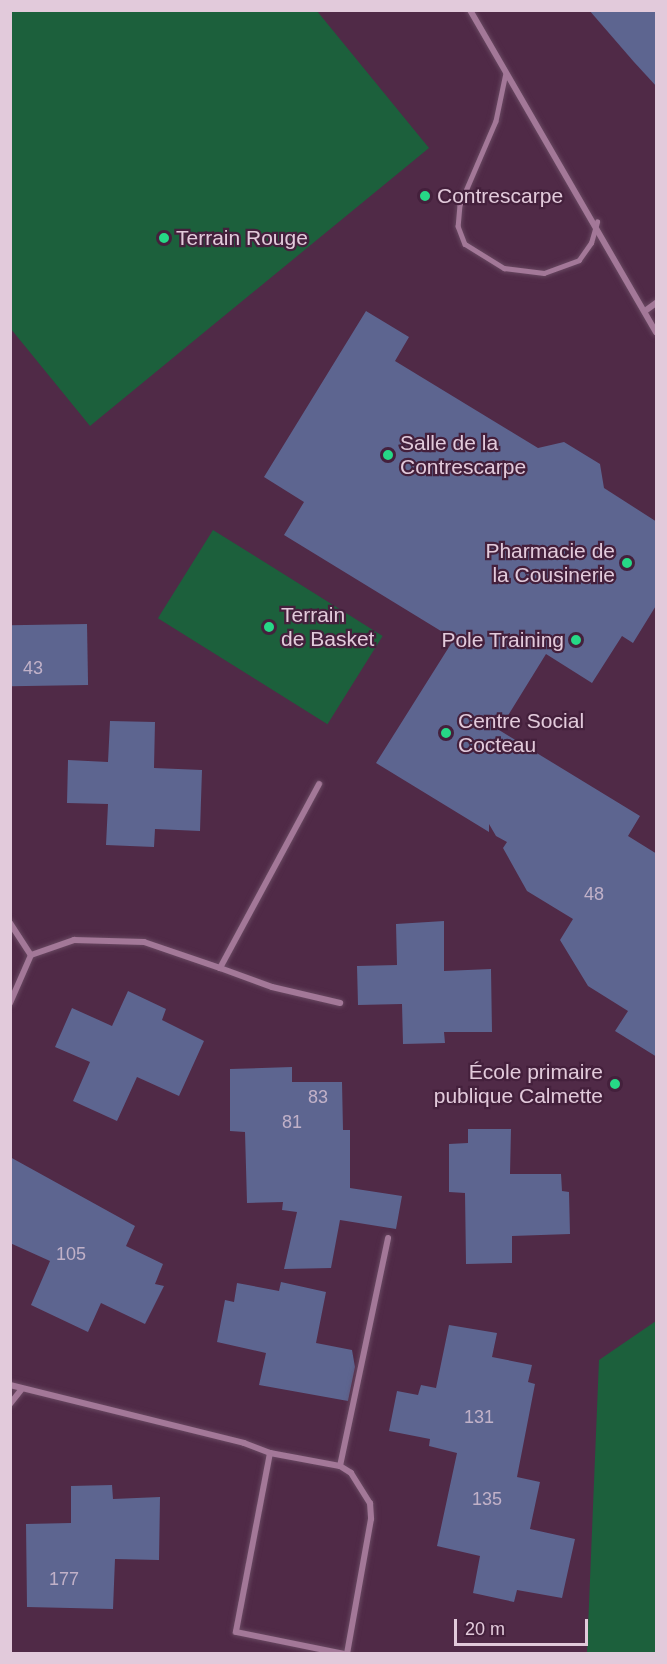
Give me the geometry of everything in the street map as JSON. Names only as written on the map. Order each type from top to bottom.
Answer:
[{"type":"street","points":[[470,10],[597,222],[657,332]]},
{"type":"street","points":[[645,311],[657,303]]},
{"type":"street","points":[[220,968],[319,784]]},
{"type":"street","points":[[10,923],[31,954]]},
{"type":"street","points":[[10,1003],[31,954],[74,940],[120,938],[144,942],[272,987],[340,1003]]},
{"type":"street","points":[[339,1466],[388,1238]]},
{"type":"street","points":[[10,1385],[21,1390],[244,1443],[270,1453],[339,1466],[362,1487],[370,1503],[371,1519],[346,1653],[236,1632],[270,1453]]},
{"type":"street","points":[[10,1404],[21,1390]]},
{"type":"lane","points":[[507,71],[496,121],[460,204],[458,226],[465,244],[504,268],[544,273],[579,260],[591,243],[597,222]]},
{"type":"green space","name":"Terrain Rouge","points":[[10,11],[317,11],[429,148],[90,426],[11,329]]},
{"type":"green space","name":"Terrain de Basket","points":[[213,530],[383,636],[327,724],[158,618]]},
{"type":"green space","points":[[656,1321],[656,1653],[587,1653],[599,1360]]},
{"type":"building","points":[[589,10],[657,10],[657,87],[634,62]]},
{"type":"building","points":[[366,311],[409,337],[395,361],[538,448],[564,442],[600,464],[604,488],[657,522],[657,604],[633,643],[622,636],[592,683],[546,654],[499,730],[640,816],[628,836],[657,854],[657,1057],[615,1031],[628,1011],[588,986],[560,940],[573,919],[527,891],[503,848],[507,842],[496,836],[489,824],[489,832],[376,763],[454,639],[284,535],[304,502],[264,477]]},
{"type":"building","points":[[87,624],[88,685],[11,686],[10,625]]},
{"type":"building","points":[[110,721],[155,722],[154,768],[202,770],[200,831],[155,829],[154,847],[106,845],[108,804],[67,803],[68,760],[108,762]]},
{"type":"building","points":[[444,921],[444,971],[491,969],[492,1032],[444,1032],[445,1043],[403,1044],[402,1004],[358,1005],[357,966],[397,965],[396,924]]},
{"type":"building","points":[[128,991],[166,1009],[162,1020],[204,1041],[179,1096],[137,1077],[117,1121],[73,1101],[90,1062],[55,1047],[72,1008],[112,1026]]},
{"type":"building","points":[[292,1067],[292,1082],[342,1082],[343,1130],[350,1130],[350,1188],[402,1196],[396,1229],[340,1220],[331,1268],[284,1269],[297,1212],[282,1210],[283,1202],[247,1203],[245,1132],[230,1131],[230,1069]]},
{"type":"building","points":[[468,1129],[511,1129],[510,1174],[561,1174],[562,1191],[569,1192],[570,1234],[512,1236],[512,1263],[466,1264],[465,1193],[449,1192],[449,1144],[468,1143]]},
{"type":"building","points":[[10,1157],[135,1226],[126,1246],[163,1264],[155,1284],[164,1286],[145,1324],[101,1303],[88,1332],[31,1305],[50,1261],[10,1243]]},
{"type":"building","points":[[281,1282],[326,1292],[316,1343],[352,1350],[355,1367],[348,1401],[259,1385],[266,1353],[217,1342],[225,1300],[234,1302],[237,1283],[279,1291]]},
{"type":"building","points":[[449,1325],[497,1333],[492,1357],[532,1365],[528,1382],[535,1384],[517,1477],[540,1482],[530,1529],[575,1539],[562,1598],[517,1590],[514,1602],[473,1593],[480,1556],[437,1546],[457,1453],[429,1446],[430,1439],[389,1431],[397,1391],[418,1395],[421,1385],[436,1388]]},
{"type":"building","points":[[112,1485],[113,1499],[160,1497],[159,1560],[115,1559],[113,1609],[27,1607],[26,1524],[71,1523],[71,1486]]},
{"type":"place","name":"Contrescarpe","points":[[425,196]]},
{"type":"place","name":"Terrain Rouge","points":[[164,238]]},
{"type":"place","name":"Salle de la Contrescarpe","points":[[388,455]]},
{"type":"place","name":"Pharmacie de la Cousinerie","points":[[627,563]]},
{"type":"place","name":"Terrain de Basket","points":[[269,627]]},
{"type":"place","name":"Pole Training","points":[[576,640]]},
{"type":"place","name":"Centre Social Cocteau","points":[[446,733]]},
{"type":"place","name":"École primaire publique Calmette","points":[[615,1084]]}]
